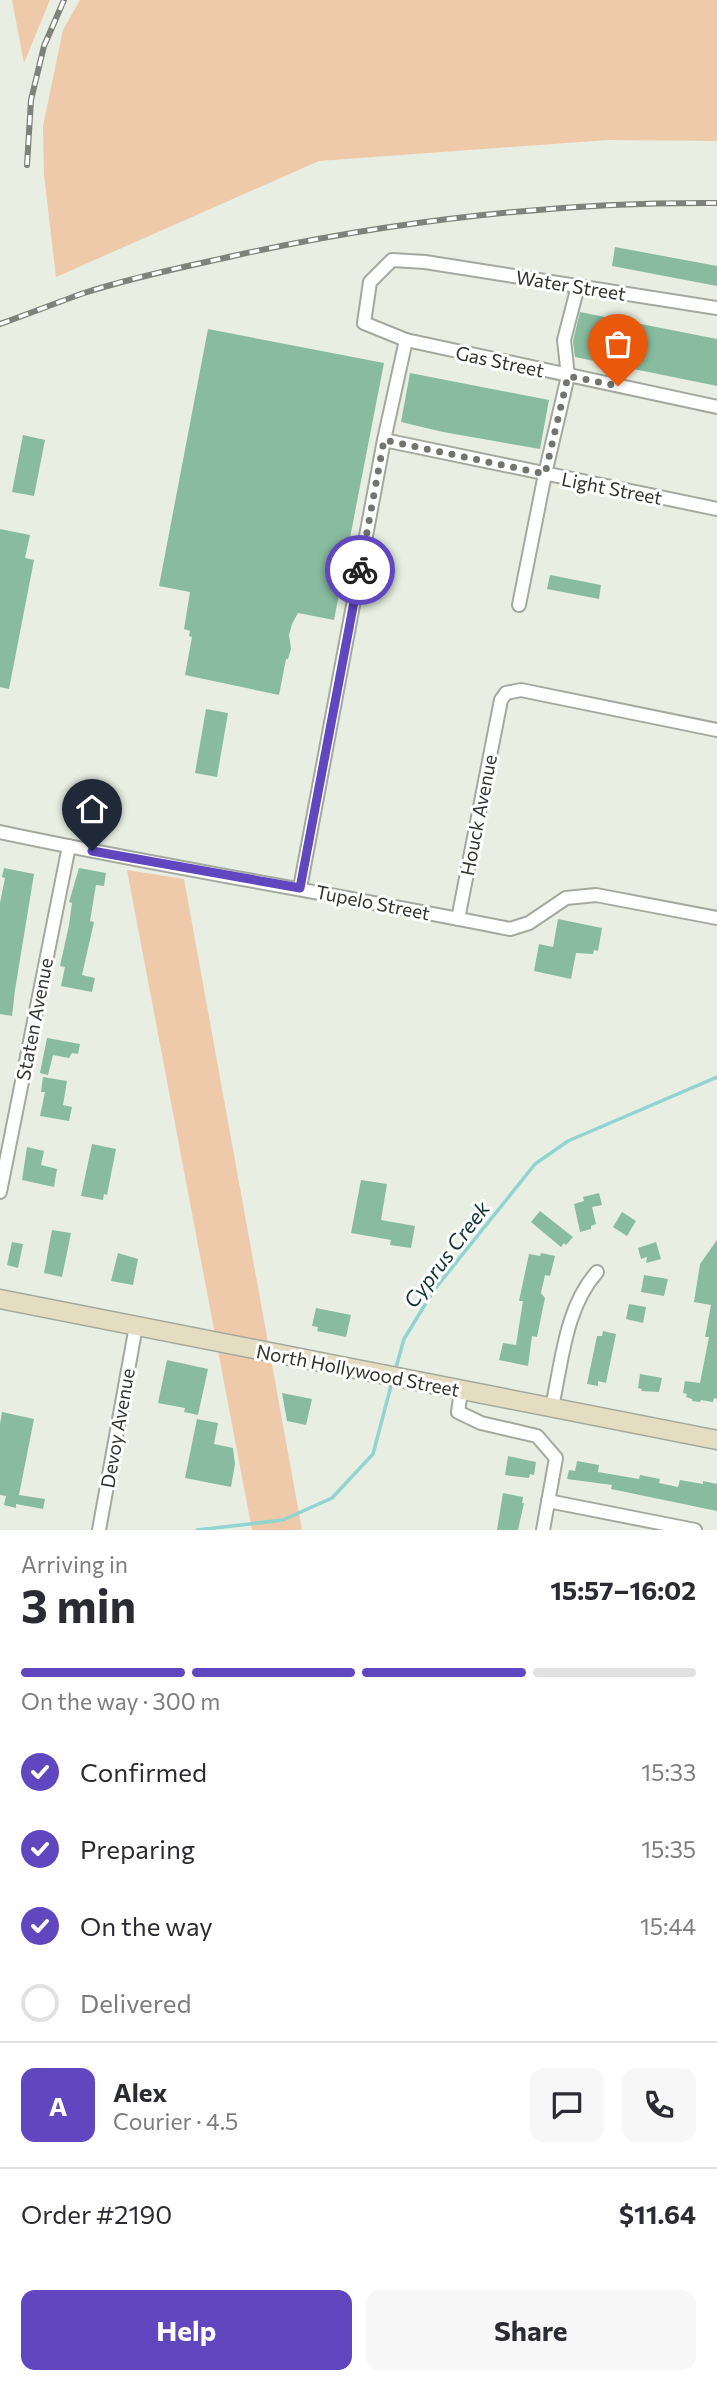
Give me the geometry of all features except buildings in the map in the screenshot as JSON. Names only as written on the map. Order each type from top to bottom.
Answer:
[{"type":"main road","name":"North Hollywood Street","points":[[0,1301],[717,1440]]},
{"type":"street","name":"Water Street","points":[[406,340],[364,323],[370,282],[392,260],[425,262],[717,308]]},
{"type":"street","points":[[519,605],[568,376],[564,340],[578,286]]},
{"type":"street","points":[[300,888],[384,440],[406,340]]},
{"type":"street","name":"Gas Street","points":[[406,340],[717,407]]},
{"type":"street","name":"Light Street","points":[[384,440],[717,509]]},
{"type":"street","name":"Houck Avenue","points":[[458,919],[503,696],[516,690],[717,730]]},
{"type":"street","name":"Tupelo Street","points":[[0,832],[160,865],[300,888],[510,929],[529,923],[566,898],[596,895],[717,918]]},
{"type":"street","name":"Staten Avenue","points":[[0,1192],[69,846]]},
{"type":"street","points":[[552,1407],[570,1320],[586,1285],[597,1272]]},
{"type":"street","name":"Devoy Avenue","points":[[100,1525],[136,1326]]},
{"type":"street","points":[[461,1391],[458,1412],[481,1423],[537,1436],[556,1458],[543,1530]]},
{"type":"street","points":[[548,1501],[695,1530]]},
{"type":"shaded area","points":[[12,0],[50,0],[24,63]]},
{"type":"shaded area","points":[[80,0],[717,0],[717,141],[608,140],[319,161],[56,277],[44,175],[43,126],[63,30]]},
{"type":"shaded area","points":[[127,870],[184,879],[302,1530],[252,1530]]},
{"type":"waterway","name":"Cyprus Creek","points":[[395,1371],[404,1339],[434,1290],[535,1164],[568,1141],[717,1077]]},
{"type":"waterway","name":"Cyprus Creek","points":[[197,1530],[283,1520],[332,1498],[373,1454],[392,1382]]},
{"type":"railway","points":[[27,165],[31,100],[44,46],[64,0]]},
{"type":"railway","points":[[0,324],[84,293],[140,277],[353,233],[535,210],[717,203]]},
{"type":"way so far","points":[[360,570],[384,440],[545,474],[568,376],[618,386]]},
{"type":"route","points":[[92,851],[300,888],[360,570]]}]
